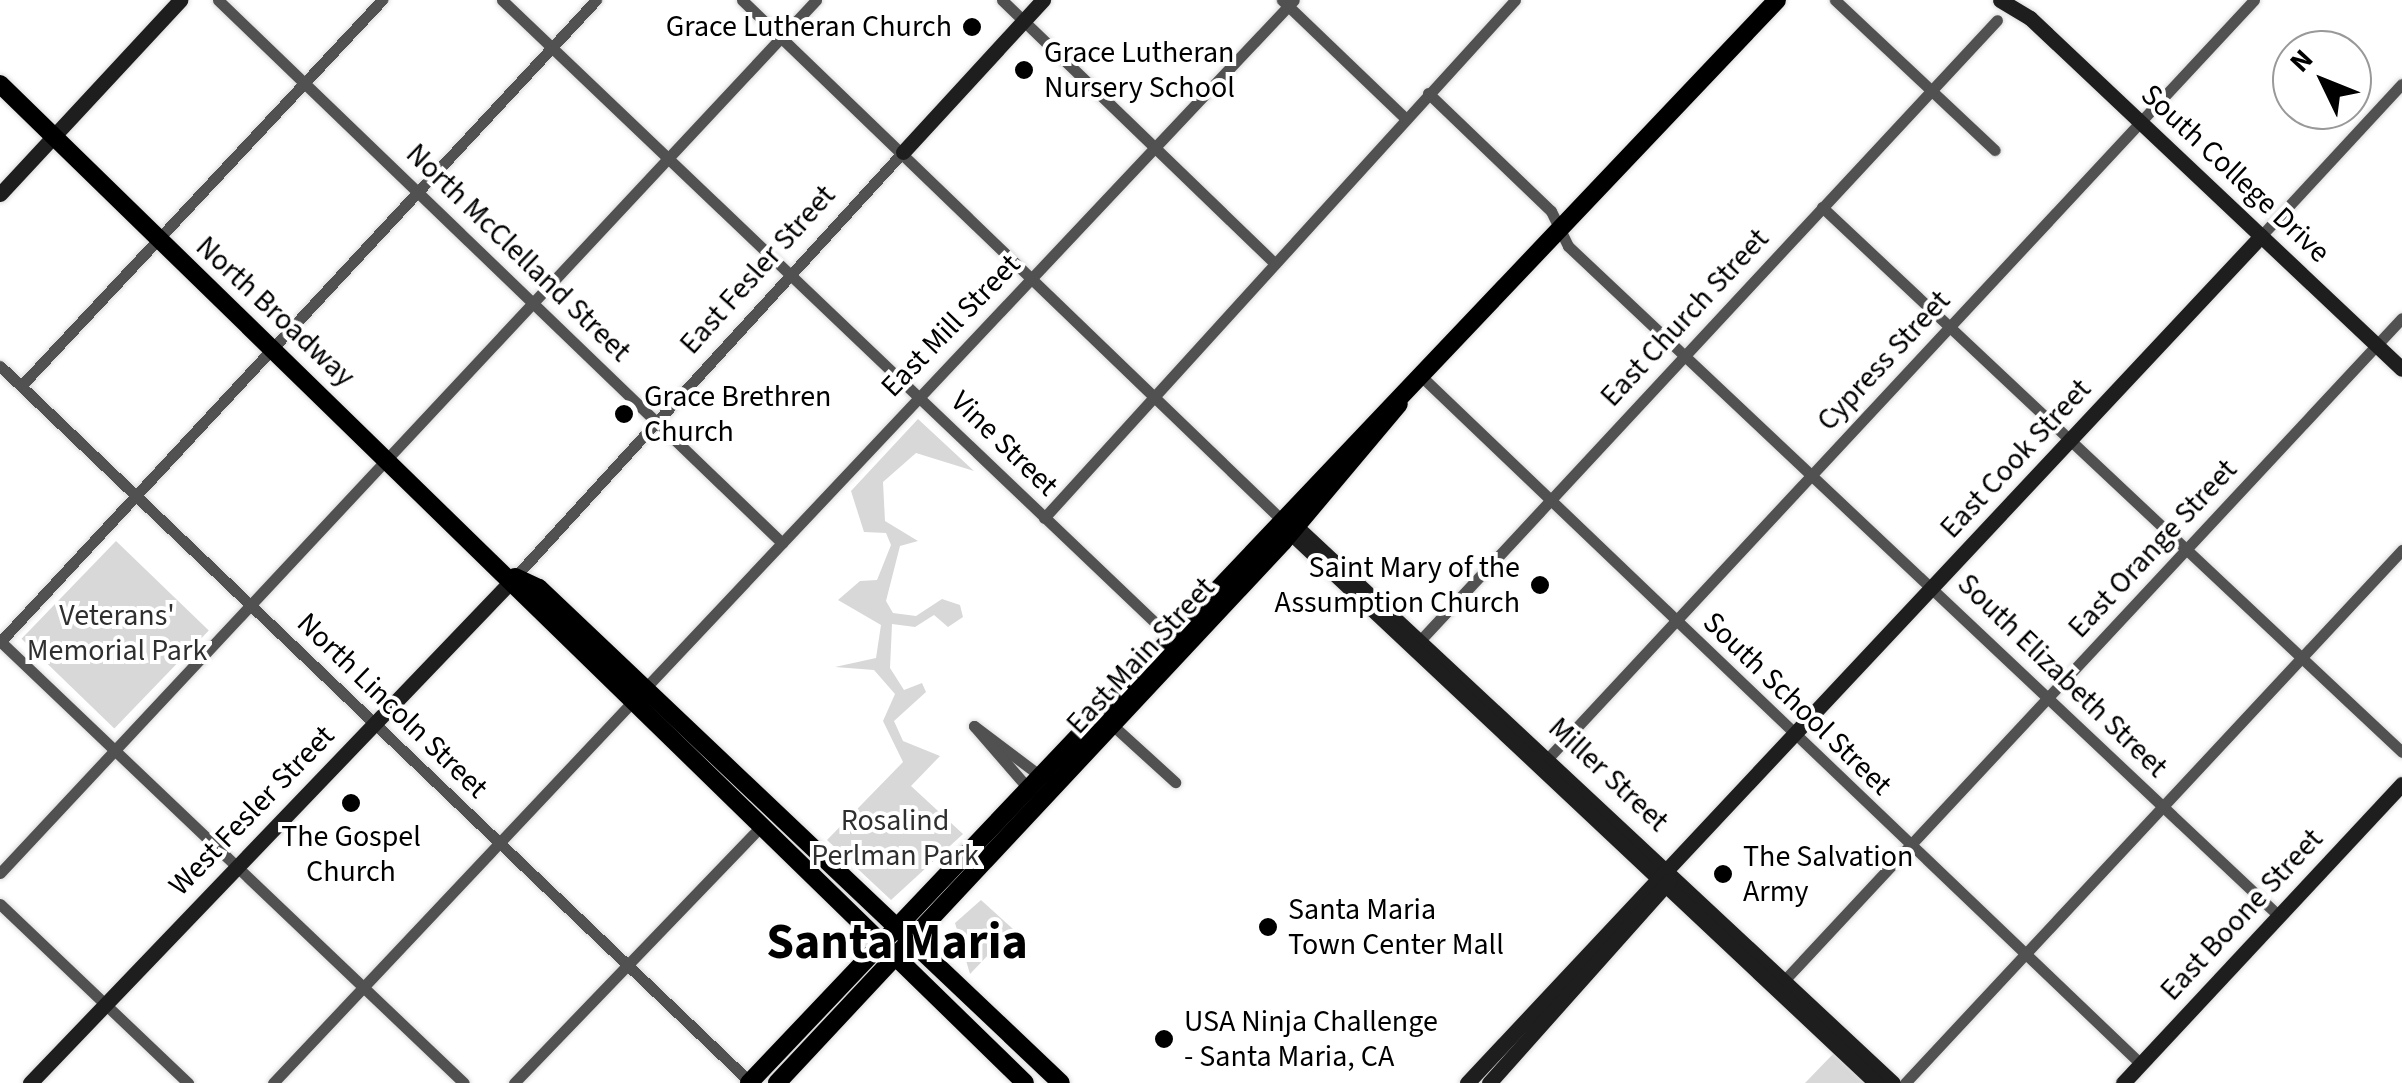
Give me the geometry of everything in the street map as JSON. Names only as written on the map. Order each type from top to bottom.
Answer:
[{"type":"main road","name":"East Main Street","points":[[754,1083],[820,1007],[1280,514],[1401,399],[1560,225],[1777,0]]},
{"type":"main road","name":"North Broadway","points":[[0,84],[514,578],[530,609],[1025,1083]]},
{"type":"main road","name":"East Main Street","points":[[777,1083],[912,943],[1294,529],[1401,399]]},
{"type":"main road","name":"North Broadway","points":[[514,578],[540,588],[1061,1083]]},
{"type":"street","points":[[0,194],[180,0]]},
{"type":"street","name":"North McClelland Street","points":[[218,0],[782,544]]},
{"type":"street","points":[[21,386],[382,0]]},
{"type":"street","name":"Vine Street","points":[[502,0],[1167,634]]},
{"type":"street","points":[[464,1083],[0,642],[422,194],[596,0]]},
{"type":"street","points":[[742,0],[1280,514]]},
{"type":"street","points":[[0,874],[392,462],[816,0]]},
{"type":"street","points":[[1002,0],[1274,262]]},
{"type":"street","name":"East Fesler Street","points":[[514,578],[1043,0]]},
{"type":"street","points":[[1044,518],[1515,0]]},
{"type":"street","points":[[1835,0],[1995,150]]},
{"type":"street","name":"South College Drive","points":[[2000,0],[2030,18],[2402,369]]},
{"type":"street","name":"South College Drive","points":[[2022,0],[2030,18]]},
{"type":"street","name":"Cypress Street","points":[[1550,756],[2254,0]]},
{"type":"street","points":[[1288,2],[1405,118]]},
{"type":"street","name":"East Mill Street","points":[[272,1083],[502,845],[917,396],[1157,151],[1288,2]]},
{"type":"street","name":"East Church Street","points":[[1417,644],[1997,20]]},
{"type":"street","name":"East Cook Street","points":[[1466,1083],[1543,1012],[2402,84]]},
{"type":"street","name":"South Elizabeth Street","points":[[1428,94],[1686,353],[2279,916]]},
{"type":"street","points":[[1822,208],[2402,752]]},
{"type":"street","name":"East Orange Street","points":[[1780,984],[2402,318]]},
{"type":"street","name":"North Lincoln Street","points":[[0,366],[754,1083]]},
{"type":"street","name":"South School Street","points":[[1422,377],[2140,1064]]},
{"type":"street","name":"Miller Street","points":[[1280,514],[1665,879],[1893,1083]]},
{"type":"street","points":[[1906,1083],[2402,550]]},
{"type":"street","name":"West Fesler Street","points":[[30,1083],[514,578]]},
{"type":"street","name":"Miller Street","points":[[1417,644],[1550,756],[1665,879]]},
{"type":"street","points":[[1097,711],[1175,782]]},
{"type":"street","points":[[1032,781],[974,726],[1032,781]]},
{"type":"street","name":"East Boone Street","points":[[2123,1083],[2402,784]]},
{"type":"street","points":[[514,1083],[759,828]]},
{"type":"street","points":[[0,904],[188,1083]]},
{"type":"street","name":"Miller Street","points":[[1780,984],[1876,1083]]},
{"type":"street","name":"East Cook Street","points":[[1489,1083],[1543,1012]]},
{"type":"green space","name":"Rosalind Perlman Park","points":[[918,419],[974,471],[916,453],[883,482],[885,521],[918,541],[900,546],[886,601],[893,613],[916,616],[942,599],[960,605],[963,617],[948,627],[934,615],[915,627],[892,624],[890,668],[904,690],[922,683],[926,692],[894,721],[903,741],[940,756],[911,786],[963,834],[891,900],[827,840],[903,762],[883,721],[895,694],[874,670],[835,667],[876,658],[881,625],[838,600],[860,581],[877,580],[891,545],[886,533],[864,532],[851,491]]},
{"type":"green space","name":"Veterans' Memorial Park","points":[[116,541],[209,631],[114,728],[22,639]]},
{"type":"green space","points":[[981,900],[1013,929],[970,974],[955,923]]},
{"type":"green space","points":[[1834,1053],[1865,1083],[1805,1083]]},
{"type":"place","name":"Grace Lutheran Church","points":[[972,27]]},
{"type":"place","name":"Grace Lutheran Nursery School","points":[[1024,70]]},
{"type":"place","name":"Grace Brethren Church","points":[[624,414]]},
{"type":"place","name":"Saint Mary of the Assumption Church","points":[[1540,585]]},
{"type":"place","name":"The Gospel Church","points":[[351,803]]},
{"type":"place","name":"The Salvation Army","points":[[1723,874]]},
{"type":"place","name":"Santa Maria Town Center Mall","points":[[1268,927]]},
{"type":"place","name":"USA Ninja Challenge - Santa Maria, CA","points":[[1164,1039]]},
{"type":"district","name":"Santa Maria","points":[[897,943]]}]
